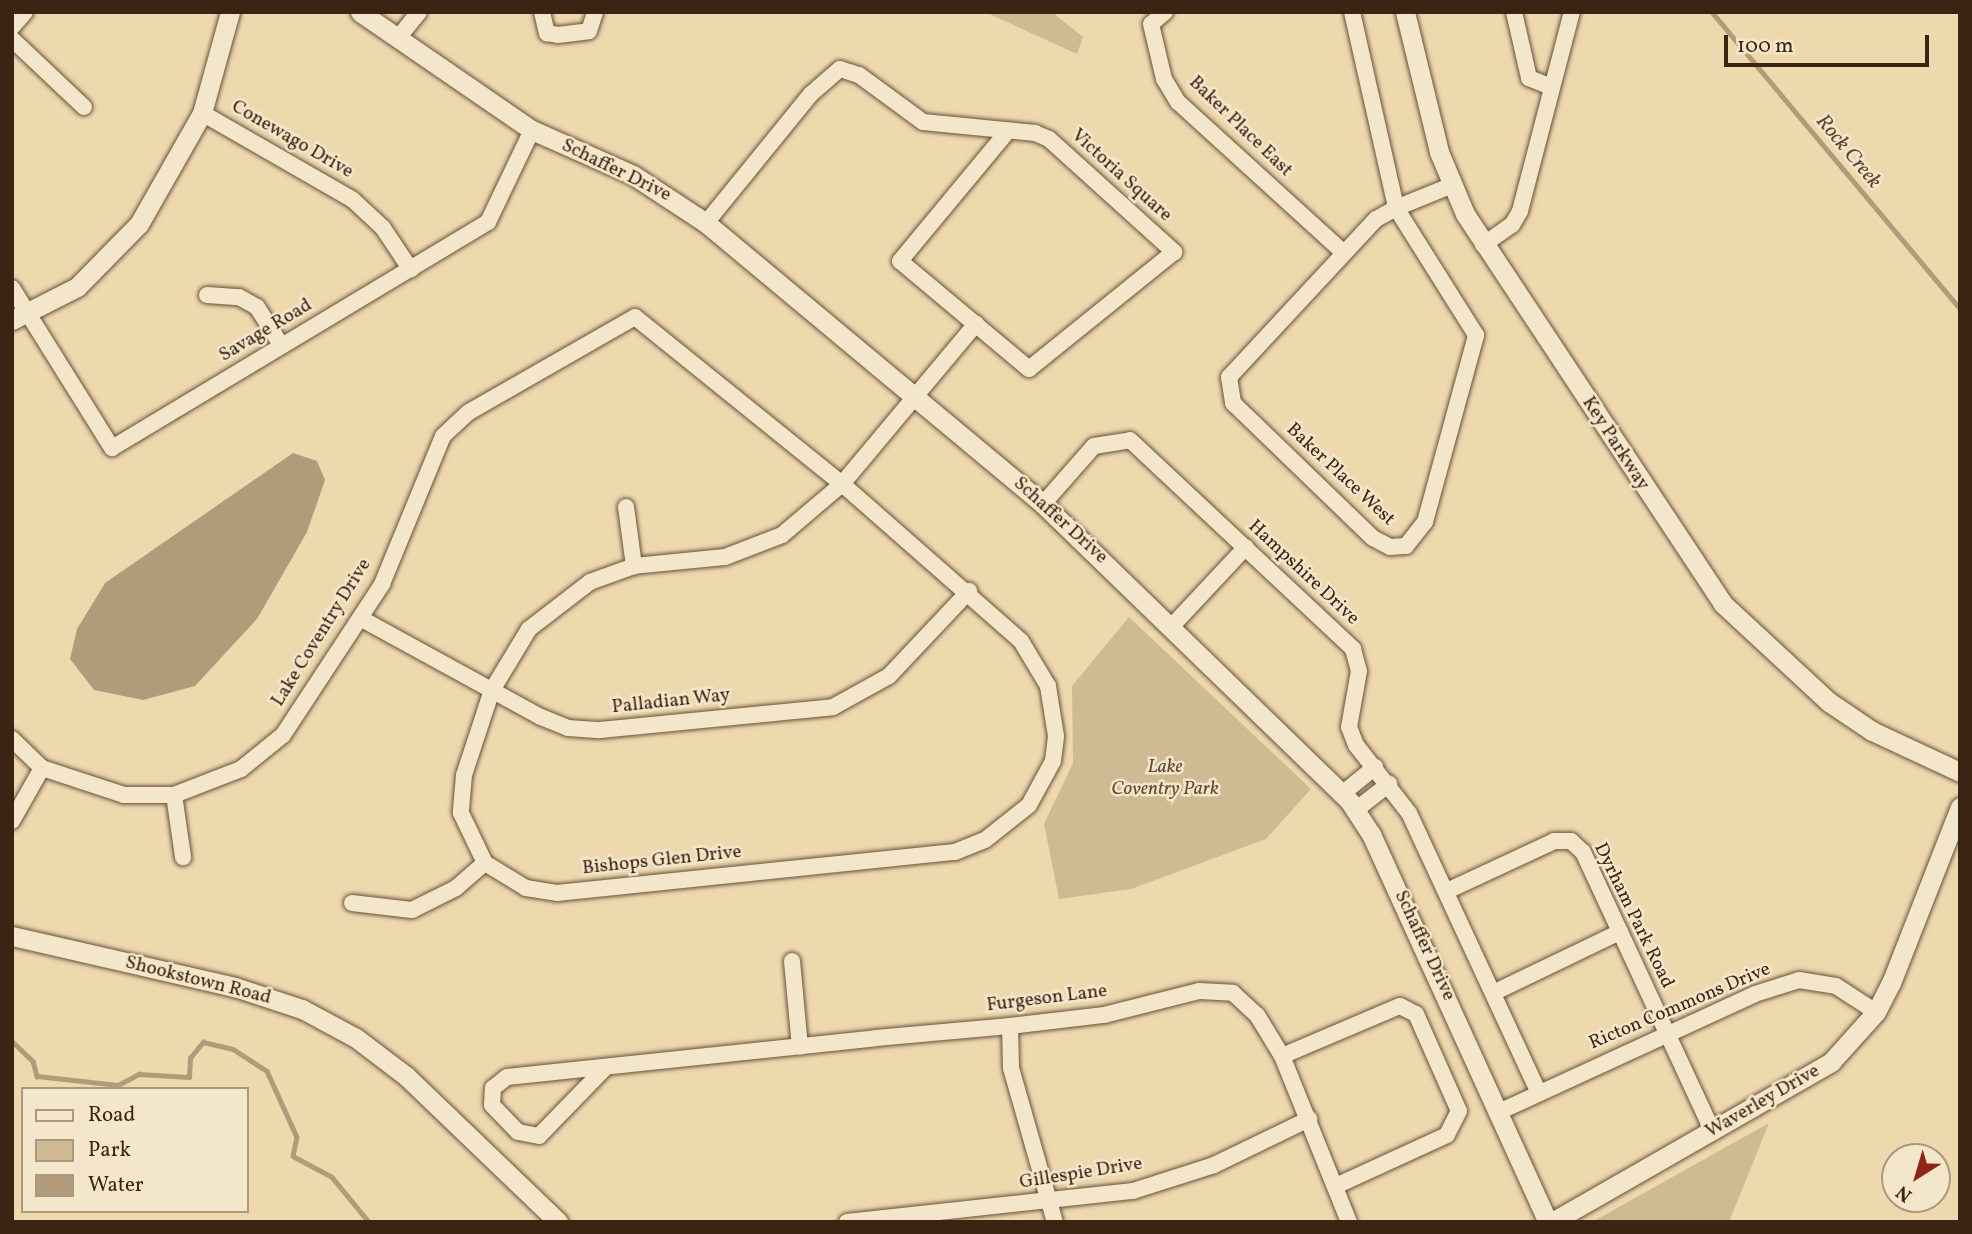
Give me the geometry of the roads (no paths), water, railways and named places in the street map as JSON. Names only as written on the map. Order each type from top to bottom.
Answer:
[{"type":"street","points":[[12,27],[25,12]]},
{"type":"street","points":[[12,288],[22,317],[99,270],[139,225],[202,113],[230,12]]},
{"type":"street","name":"Schaffer Drive","points":[[360,12],[532,130],[633,175],[706,223],[1043,503],[1357,809],[1501,1111],[1550,1222]]},
{"type":"street","points":[[398,38],[419,12]]},
{"type":"street","points":[[542,12],[547,33],[558,35],[589,32],[595,12]]},
{"type":"street","name":"Baker Place East","points":[[1165,12],[1148,18],[1164,79],[1178,102],[1344,253]]},
{"type":"street","points":[[1352,12],[1396,208]]},
{"type":"street","name":"Key Parkway","points":[[1405,12],[1450,186],[1483,245],[1685,551],[1751,635],[1872,731],[1960,772]]},
{"type":"street","points":[[1514,12],[1529,78],[1551,87]]},
{"type":"street","points":[[1483,245],[1512,225],[1520,211],[1572,12]]},
{"type":"street","points":[[12,39],[84,107]]},
{"type":"street","points":[[706,223],[811,94],[840,69],[859,75],[923,122],[1008,131]]},
{"type":"street","name":"Conewago Drive","points":[[202,113],[353,200],[383,228],[411,270]]},
{"type":"street","name":"Savage Road","points":[[22,317],[112,448],[488,222],[532,130]]},
{"type":"street","name":"Victoria Square","points":[[1008,131],[1049,139],[1174,252],[1029,369],[900,261],[1008,131]]},
{"type":"street","name":"Baker Place West","points":[[1396,208],[1476,335],[1425,522],[1406,546],[1373,538],[1233,403],[1229,377],[1376,219],[1396,208],[1450,186]]},
{"type":"street","points":[[207,295],[239,297],[257,307],[281,345]]},
{"type":"street","name":"Lake Coventry Drive","points":[[42,768],[124,795],[174,795],[241,769],[283,735],[382,584],[443,436],[469,412],[635,317],[842,484]]},
{"type":"street","points":[[352,903],[412,911],[436,900],[485,863],[461,813],[464,775],[492,690],[514,649],[557,602],[634,566],[756,547],[809,517],[842,484],[976,324]]},
{"type":"street","name":"Hampshire Drive","points":[[1043,503],[1094,446],[1117,437],[1140,446],[1353,649],[1359,671],[1349,727],[1389,784],[1447,891],[1539,1093]]},
{"type":"street","name":"Bishops Glen Drive","points":[[485,863],[526,888],[557,893],[955,852],[985,840],[1029,805],[1053,761],[1056,736],[1038,664],[969,591],[842,484]]},
{"type":"street","points":[[626,506],[634,566]]},
{"type":"street","points":[[1172,626],[1246,547]]},
{"type":"street","name":"Palladian Way","points":[[360,618],[568,728],[600,730],[834,707],[889,676],[969,591]]},
{"type":"street","points":[[12,739],[42,768],[12,821]]},
{"type":"street","points":[[1342,794],[1375,767]]},
{"type":"street","points":[[1357,809],[1389,784]]},
{"type":"street","points":[[174,795],[183,857]]},
{"type":"street","name":"Waverley Drive","points":[[1550,1222],[1713,1132],[1831,1062],[1876,1012],[1960,807]]},
{"type":"street","name":"Dyrham Park Road","points":[[1447,891],[1554,841],[1571,841],[1583,852],[1713,1132]]},
{"type":"street","points":[[1493,993],[1620,932]]},
{"type":"street","name":"Shookstown Road","points":[[12,936],[234,986],[324,1021],[406,1076],[558,1222]]},
{"type":"street","points":[[792,961],[800,1047]]},
{"type":"street","name":"Ricton Commons Drive","points":[[1501,1111],[1666,1033],[1799,980],[1836,986],[1876,1012]]},
{"type":"street","name":"Furgeson Lane","points":[[607,1067],[539,1136],[518,1132],[492,1105],[493,1088],[507,1077],[1010,1026],[1104,1015],[1199,991],[1233,993],[1257,1015],[1282,1056],[1338,1185],[1349,1222]]},
{"type":"street","points":[[1282,1056],[1400,1006],[1416,1014],[1459,1111],[1447,1135],[1338,1185]]},
{"type":"street","points":[[1010,1026],[1011,1068],[1055,1222]]},
{"type":"street","name":"Gillespie Drive","points":[[847,1222],[889,1220],[1051,1202],[1144,1188],[1214,1165],[1309,1119]]},
{"type":"water","points":[[293,453],[317,461],[325,480],[307,532],[257,619],[195,686],[143,700],[94,690],[70,659],[77,629],[105,583]]},
{"type":"waterway","name":"Rock Creek","points":[[1712,12],[1960,309]]},
{"type":"waterway","points":[[12,1041],[33,1061],[37,1076],[118,1085],[139,1074],[189,1077],[190,1058],[203,1042],[233,1049],[267,1071],[297,1137],[293,1156],[332,1177],[369,1222]]},
{"type":"park label","name":"Lake Coventry Park","points":[[1165,779]]}]
